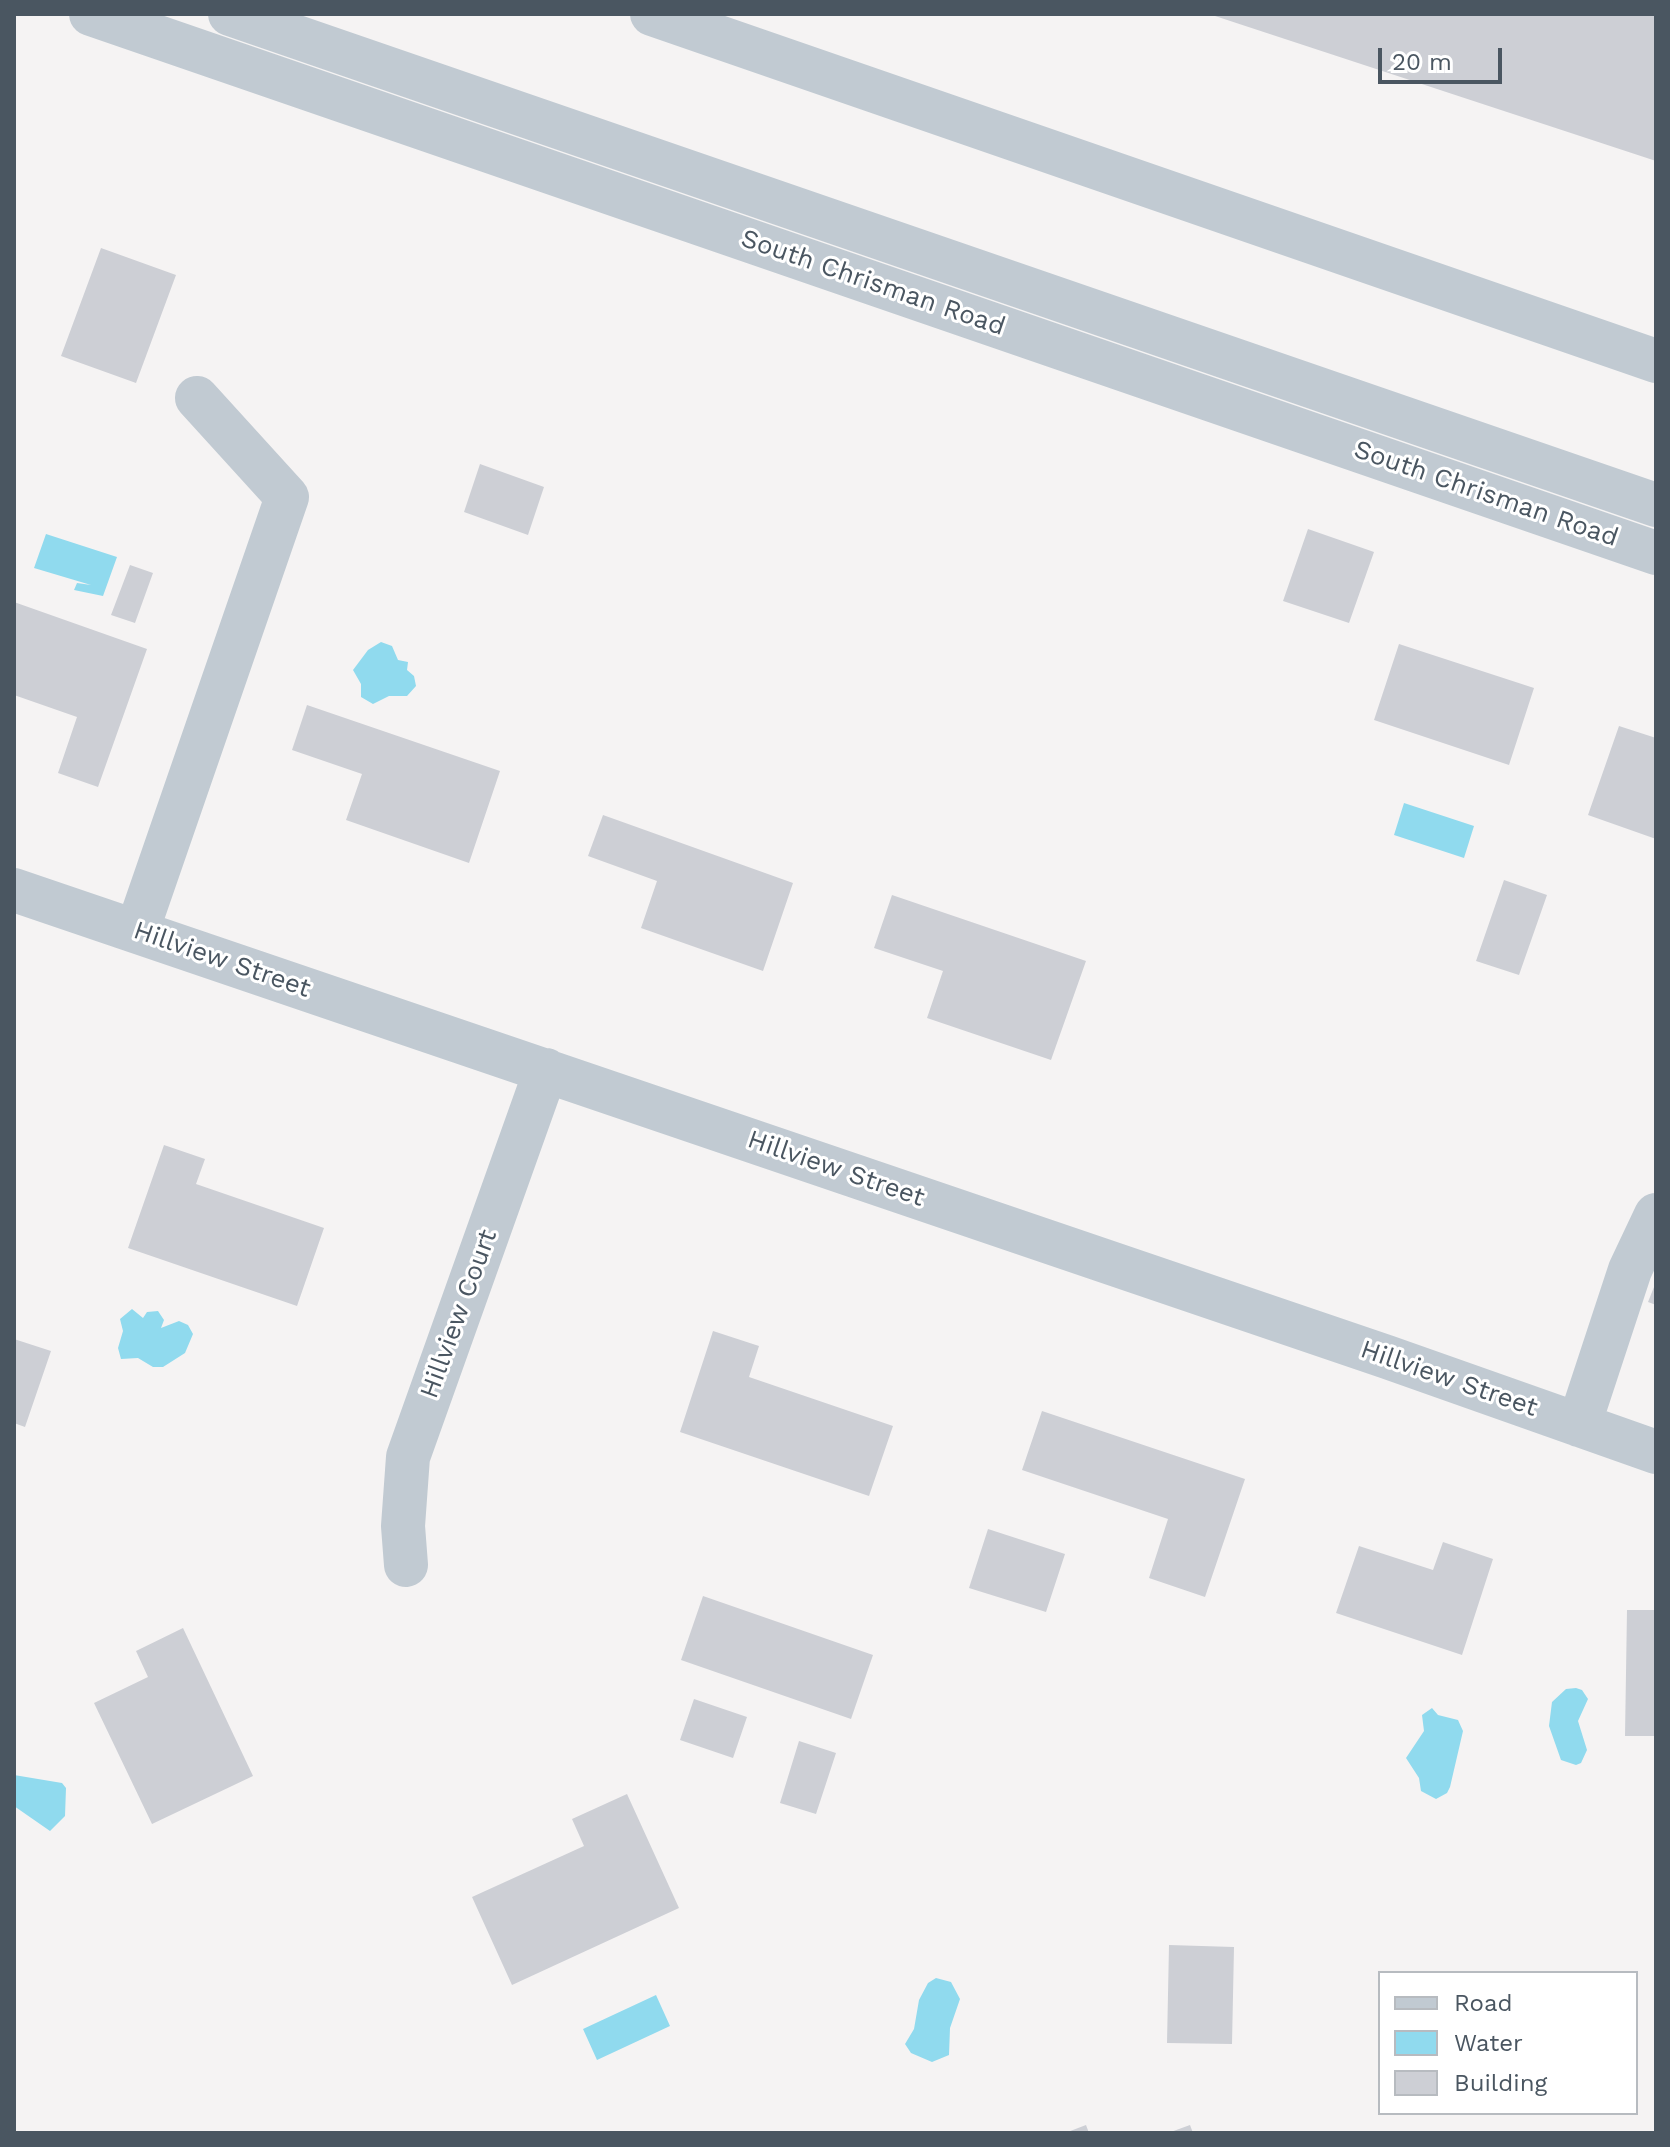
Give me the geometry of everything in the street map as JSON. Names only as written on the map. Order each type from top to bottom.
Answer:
[{"type":"street","name":"South Chrisman Road","points":[[91,14],[1656,553]]},
{"type":"street","name":"South Chrisman Road","points":[[230,14],[1656,505]]},
{"type":"street","points":[[652,14],[1656,361]]},
{"type":"street","points":[[1182,341],[1344,376],[1656,483]]},
{"type":"street","points":[[137,931],[287,497],[197,398]]},
{"type":"street","name":"Hillview Street","points":[[14,890],[1656,1452]]},
{"type":"street","name":"Hillview Court","points":[[406,1565],[403,1526],[408,1457],[546,1070]]},
{"type":"street","points":[[1579,1425],[1630,1270],[1656,1215]]},
{"type":"water","points":[[46,534],[117,557],[103,596],[74,590],[77,583],[91,585],[34,568]]},
{"type":"water","points":[[381,642],[392,646],[398,660],[408,662],[407,670],[414,676],[416,686],[407,696],[389,696],[373,704],[361,697],[361,684],[353,670],[368,650]]},
{"type":"water","points":[[1404,803],[1474,826],[1464,858],[1394,835]]},
{"type":"water","points":[[132,1309],[143,1318],[147,1312],[158,1311],[164,1320],[161,1328],[179,1321],[188,1325],[193,1334],[185,1353],[163,1367],[153,1367],[138,1358],[121,1359],[118,1348],[123,1331],[120,1319]]},
{"type":"water","points":[[1566,1689],[1582,1690],[1588,1699],[1578,1721],[1587,1750],[1581,1763],[1576,1765],[1561,1760],[1549,1726],[1552,1702]]},
{"type":"water","points":[[1432,1708],[1438,1715],[1458,1720],[1463,1731],[1450,1787],[1447,1793],[1436,1799],[1421,1791],[1419,1778],[1406,1758],[1424,1731],[1422,1715]]},
{"type":"water","points":[[14,1775],[62,1783],[66,1788],[65,1816],[50,1831],[14,1806]]},
{"type":"water","points":[[936,1978],[951,1982],[960,1999],[950,2028],[949,2055],[932,2062],[911,2053],[905,2044],[914,2029],[919,2000],[928,1983]]},
{"type":"water","points":[[656,1995],[670,2026],[597,2060],[583,2029]]},
{"type":"building","points":[[1212,14],[1656,14],[1656,161],[1212,15]]},
{"type":"building","points":[[101,248],[176,275],[136,383],[61,356]]},
{"type":"building","points":[[480,464],[544,487],[528,535],[464,512]]},
{"type":"building","points":[[1308,529],[1374,552],[1349,623],[1283,601]]},
{"type":"building","points":[[130,565],[153,573],[135,623],[111,615]]},
{"type":"building","points":[[14,602],[147,649],[98,787],[58,773],[77,717],[14,695]]},
{"type":"building","points":[[1399,644],[1534,688],[1509,765],[1374,720]]},
{"type":"building","points":[[307,705],[500,771],[469,863],[346,820],[362,774],[292,750]]},
{"type":"building","points":[[1619,726],[1656,738],[1656,839],[1588,815]]},
{"type":"building","points":[[603,815],[793,883],[763,971],[641,928],[657,881],[588,856]]},
{"type":"building","points":[[1504,880],[1547,895],[1519,975],[1476,961]]},
{"type":"building","points":[[892,895],[1086,961],[1051,1060],[927,1018],[943,971],[874,948]]},
{"type":"building","points":[[164,1145],[205,1159],[196,1184],[324,1228],[297,1306],[128,1248]]},
{"type":"building","points":[[1656,1282],[1656,1305],[1648,1302]]},
{"type":"building","points":[[713,1331],[759,1346],[749,1377],[893,1426],[869,1496],[680,1432]]},
{"type":"building","points":[[14,1339],[51,1351],[25,1427],[14,1423]]},
{"type":"building","points":[[1042,1411],[1245,1479],[1205,1597],[1149,1578],[1168,1519],[1022,1470]]},
{"type":"building","points":[[988,1529],[1065,1554],[1046,1612],[969,1588]]},
{"type":"building","points":[[1443,1542],[1493,1559],[1462,1655],[1336,1613],[1359,1546],[1433,1570]]},
{"type":"building","points":[[703,1596],[873,1655],[851,1719],[681,1660]]},
{"type":"building","points":[[1627,1610],[1656,1610],[1656,1736],[1625,1736]]},
{"type":"building","points":[[183,1628],[253,1776],[152,1824],[94,1703],[148,1677],[136,1651]]},
{"type":"building","points":[[694,1699],[747,1717],[733,1758],[680,1740]]},
{"type":"building","points":[[799,1741],[836,1753],[816,1814],[780,1803]]},
{"type":"building","points":[[627,1794],[679,1908],[512,1985],[472,1897],[584,1846],[572,1819]]},
{"type":"building","points":[[1169,1945],[1234,1947],[1232,2044],[1167,2043]]},
{"type":"building","points":[[1086,2125],[1089,2133],[1065,2133]]},
{"type":"building","points":[[1190,2125],[1193,2133],[1168,2133]]}]
